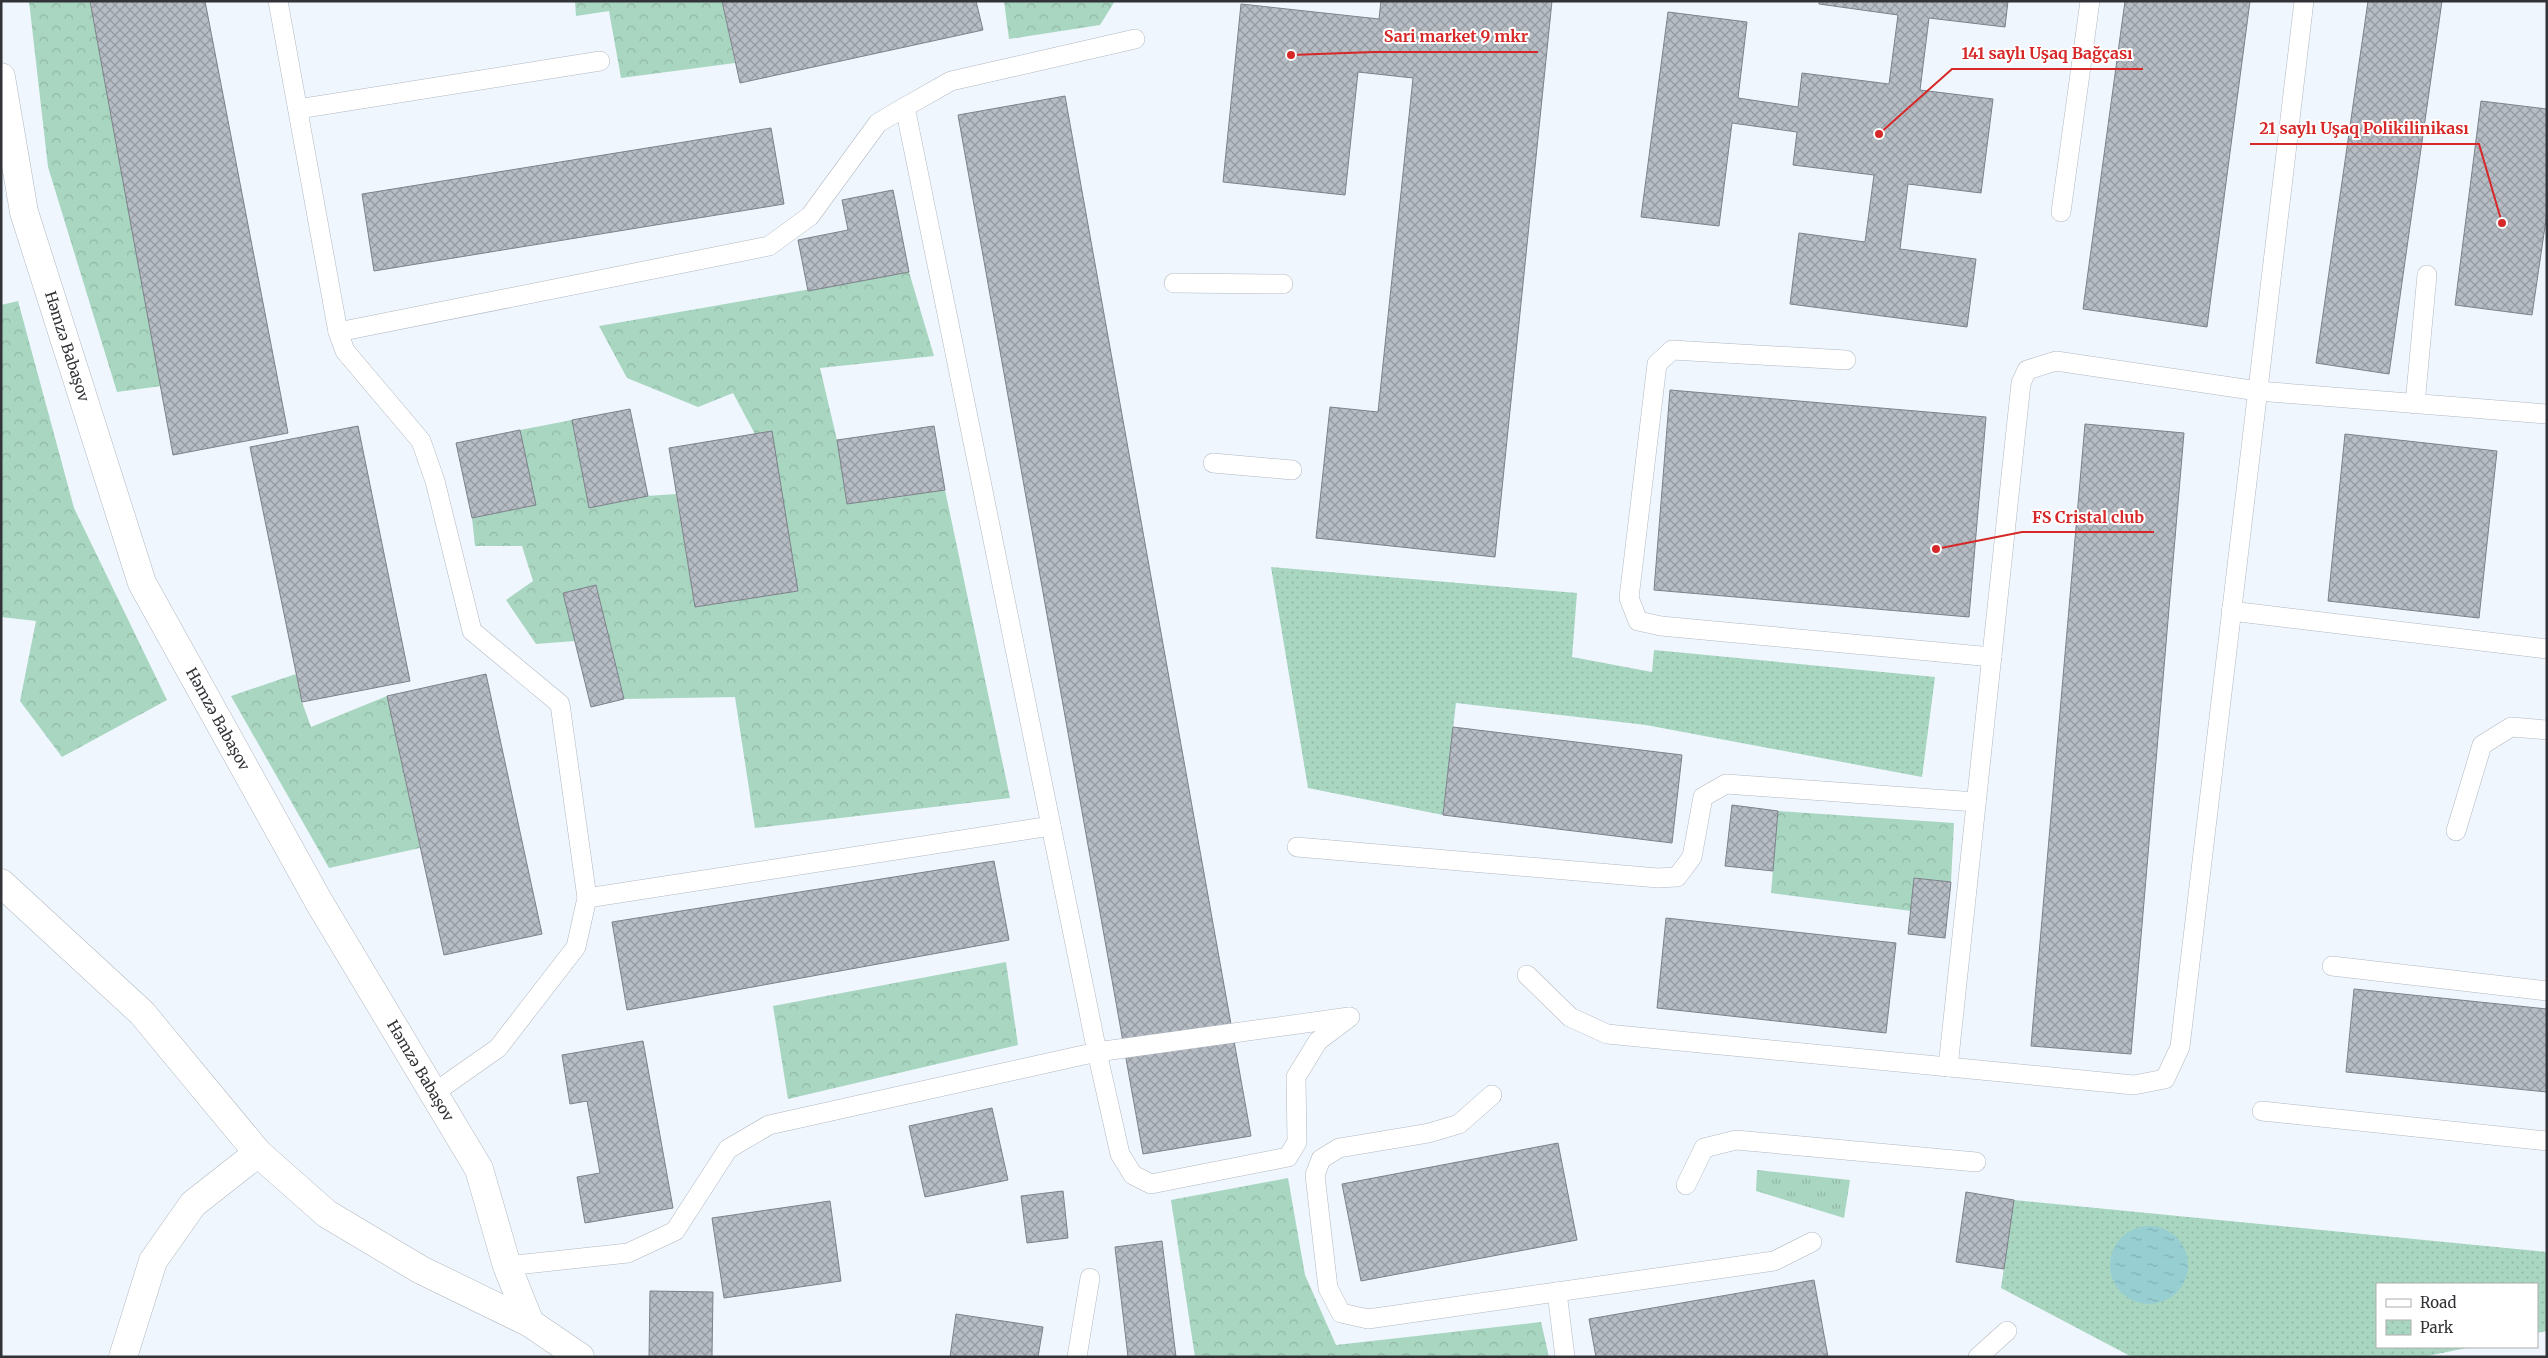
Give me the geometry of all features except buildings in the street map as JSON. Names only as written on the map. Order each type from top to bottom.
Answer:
[{"type":"street","name":"Həmzə Babaşov","points":[[1,77],[24,212],[142,583],[319,902],[479,1169],[507,1266],[530,1323]]},
{"type":"street","points":[[1,883],[142,1013],[258,1153],[327,1214],[421,1270],[530,1323],[580,1357]]},
{"type":"street","points":[[122,1357],[153,1261],[193,1204],[258,1153]]},
{"type":"lane","points":[[278,1],[338,332],[345,351],[421,442],[435,481],[472,631],[560,704],[587,898],[576,947],[498,1048],[434,1093]]},
{"type":"lane","points":[[2061,212],[2090,1]]},
{"type":"lane","points":[[1527,975],[1570,1017],[1607,1034],[2134,1085],[2165,1079],[2180,1047],[2304,1]]},
{"type":"lane","points":[[338,332],[769,246],[810,216],[878,123],[905,107],[951,81],[1135,39]]},
{"type":"lane","points":[[298,110],[600,61]]},
{"type":"lane","points":[[507,1266],[628,1253],[675,1231],[728,1149],[769,1125],[1097,1052],[1350,1017],[1318,1041],[1296,1077],[1297,1142],[1288,1157],[1151,1184],[1133,1175],[1120,1154],[1097,1052],[905,107]]},
{"type":"lane","points":[[2415,404],[2427,275]]},
{"type":"lane","points":[[1174,283],[1283,284]]},
{"type":"lane","points":[[1846,360],[1672,350],[1657,364],[1628,598],[1638,620],[1661,626],[1992,657]]},
{"type":"lane","points":[[1948,1067],[2021,383],[2028,370],[2056,361],[2258,391],[2547,414]]},
{"type":"lane","points":[[1213,463],[1292,470]]},
{"type":"lane","points":[[2231,611],[2547,649]]},
{"type":"lane","points":[[2456,832],[2482,744],[2511,728],[2547,730]]},
{"type":"lane","points":[[1297,848],[1658,878],[1677,877],[1692,857],[1703,797],[1726,784],[1976,802]]},
{"type":"lane","points":[[587,898],[1051,826]]},
{"type":"lane","points":[[2332,966],[2547,990]]},
{"type":"lane","points":[[1492,1095],[1458,1124],[1429,1132],[1339,1148],[1321,1159],[1315,1175],[1328,1288],[1342,1313],[1368,1319],[1774,1261],[1812,1242]]},
{"type":"lane","points":[[2262,1111],[2547,1141]]},
{"type":"lane","points":[[1686,1185],[1704,1148],[1736,1140],[1976,1162]]},
{"type":"lane","points":[[1077,1357],[1090,1278]]},
{"type":"lane","points":[[1557,1292],[1564,1357]]},
{"type":"lane","points":[[1978,1357],[2007,1331]]},
{"type":"green space","points":[[29,1],[90,1],[161,386],[117,392],[48,167]]},
{"type":"green space","points":[[575,1],[722,1],[735,63],[621,78],[609,11],[576,16]]},
{"type":"green space","points":[[1004,1],[1115,1],[1100,25],[1009,39]]},
{"type":"green space","points":[[909,272],[934,356],[820,368],[837,440],[847,504],[945,490],[1010,798],[755,828],[735,697],[624,699],[596,585],[563,593],[575,641],[536,644],[506,600],[533,581],[522,546],[475,546],[472,518],[535,505],[520,430],[572,420],[589,508],[647,496],[676,494],[695,607],[798,591],[771,431],[755,434],[733,393],[698,407],[627,378],[599,326]]},
{"type":"green space","points":[[18,301],[74,508],[167,700],[62,757],[20,701],[36,621],[1,617],[1,305]]},
{"type":"green space","points":[[1271,567],[1577,593],[1572,657],[1652,672],[1654,650],[1935,677],[1922,777],[1646,725],[1456,703],[1443,815],[1308,788]]},
{"type":"green space","points":[[296,674],[302,702],[311,727],[387,696],[420,848],[329,868],[231,696]]},
{"type":"green space","points":[[1778,811],[1954,823],[1951,882],[1914,878],[1911,911],[1771,893]]},
{"type":"green space","points":[[1006,962],[1018,1045],[788,1099],[773,1006]]},
{"type":"green space","points":[[1757,1170],[1850,1180],[1844,1218],[1756,1191]]},
{"type":"green space","points":[[1288,1178],[1305,1275],[1336,1345],[1541,1322],[1549,1357],[1195,1357],[1171,1200]]},
{"type":"green space","points":[[2014,1200],[2547,1252],[2547,1331],[2538,1333],[2538,1283],[2376,1283],[2376,1348],[2466,1348],[2423,1357],[2132,1357],[2001,1288]]},
{"type":"water","points":[[2149,1226],[2164,1229],[2177,1237],[2185,1250],[2188,1265],[2185,1280],[2177,1293],[2164,1301],[2149,1304],[2134,1301],[2121,1293],[2113,1280],[2110,1265],[2113,1250],[2121,1237],[2134,1229]]},
{"type":"place","name":"Sari market 9 mkr","points":[[1291,55]]},
{"type":"place","name":"141 saylı Uşaq Bağçası","points":[[1879,134]]},
{"type":"place","name":"21 saylı Uşaq Polikilinikası","points":[[2502,223]]},
{"type":"place","name":"FS Cristal club","points":[[1936,549]]}]
